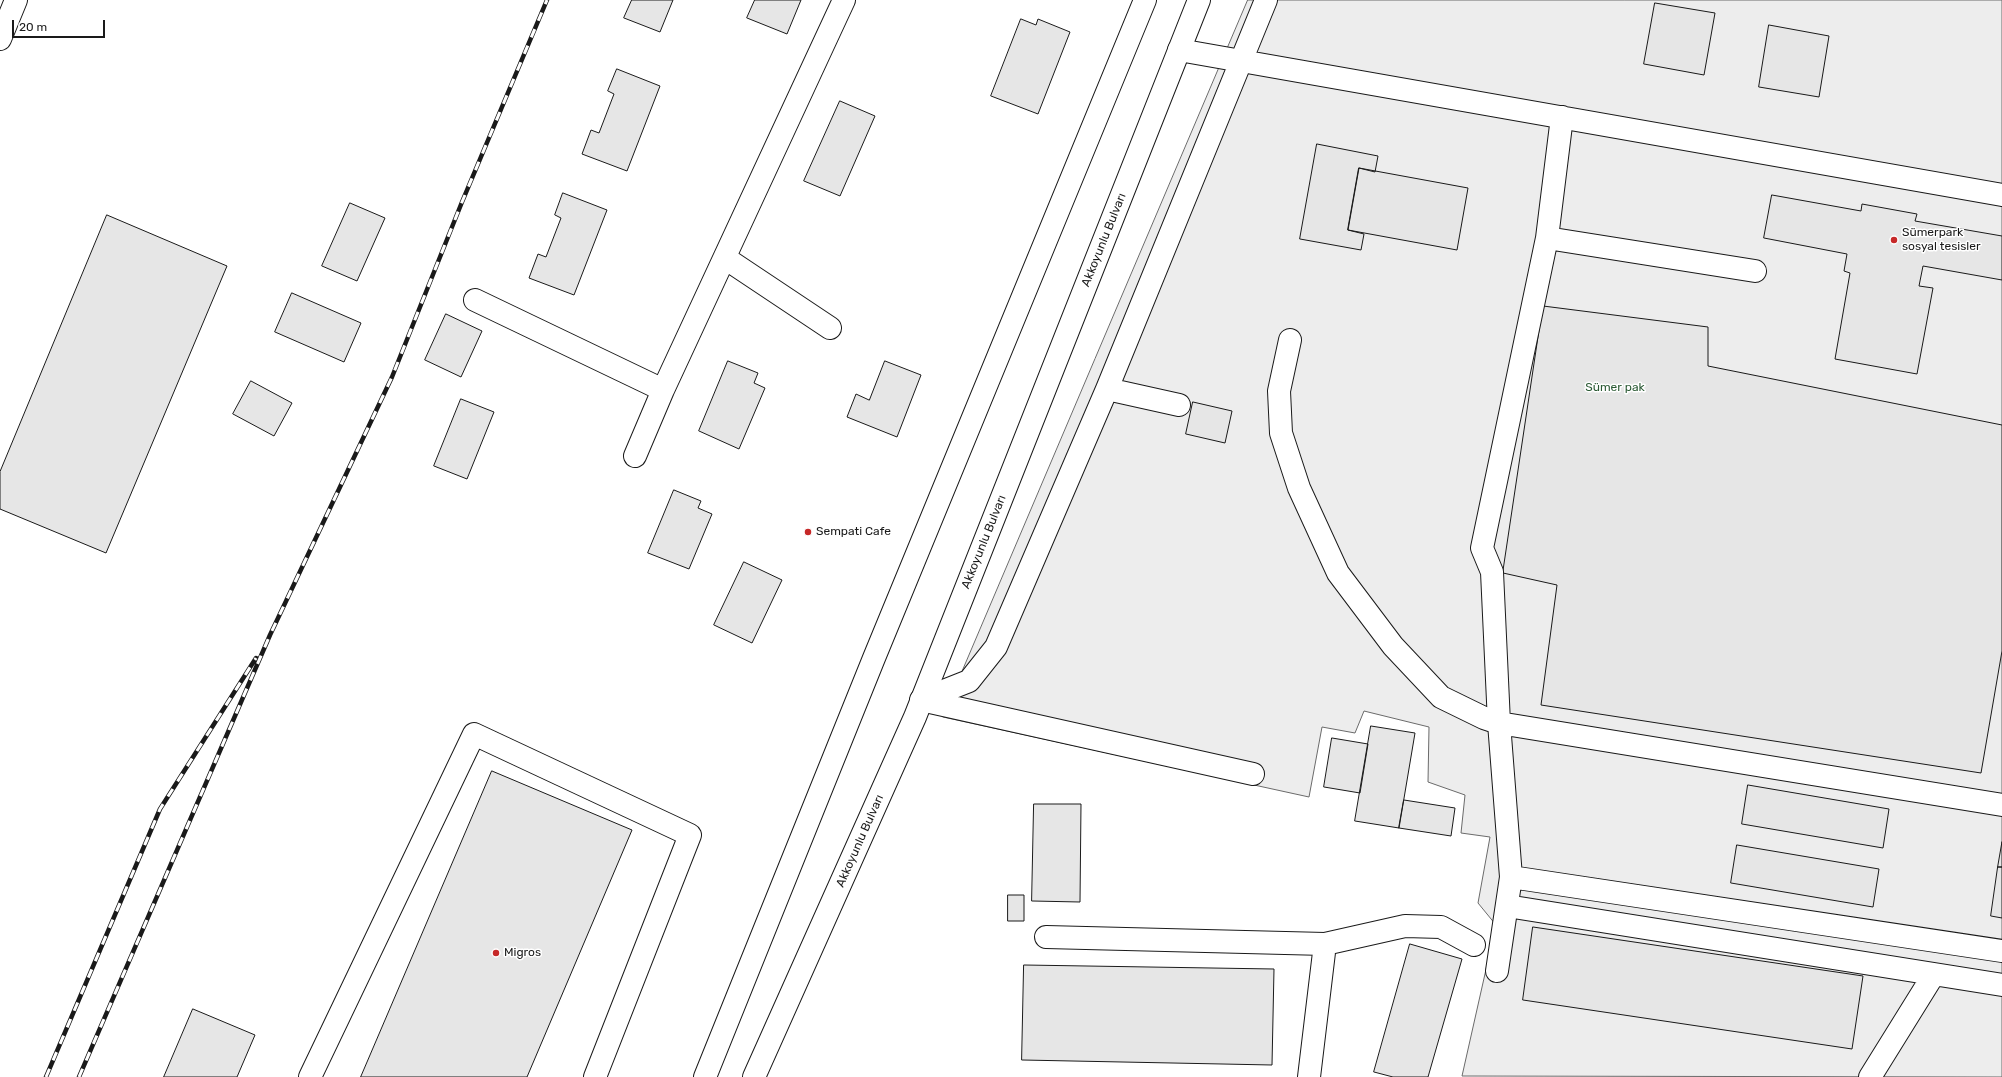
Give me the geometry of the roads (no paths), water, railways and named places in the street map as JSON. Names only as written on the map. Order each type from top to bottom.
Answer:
[{"type":"main road","points":[[0,39],[16,0]]},
{"type":"main road","points":[[635,456],[663,390],[844,0]]},
{"type":"main road","points":[[705,1077],[883,636],[1145,0]]},
{"type":"main road","name":"Akkoyunlu Bulvarı","points":[[754,1077],[922,700],[1199,0]]},
{"type":"main road","points":[[922,700],[969,681],[996,647],[1107,389],[1266,0]]},
{"type":"main road","points":[[1180,50],[2002,195]]},
{"type":"main road","points":[[1497,971],[1511,877],[1499,723],[1492,572],[1482,548],[1547,238],[1562,117]]},
{"type":"main road","points":[[1547,238],[1755,271]]},
{"type":"main road","points":[[725,258],[830,328]]},
{"type":"main road","points":[[474,300],[663,390]]},
{"type":"main road","points":[[1290,340],[1279,391],[1281,433],[1299,488],[1338,573],[1393,646],[1441,697],[1484,718],[1499,723],[2002,805]]},
{"type":"main road","points":[[1107,389],[1179,405]]},
{"type":"main road","points":[[922,700],[1253,774]]},
{"type":"main road","points":[[310,1077],[474,734],[690,835],[595,1077]]},
{"type":"main road","points":[[1511,877],[2002,951]]},
{"type":"main road","points":[[1507,906],[2002,985]]},
{"type":"main road","points":[[1046,937],[1325,944],[1405,926],[1441,927],[1474,945]]},
{"type":"main road","points":[[1309,1077],[1325,944]]},
{"type":"main road","points":[[1870,1077],[1934,974]]},
{"type":"railway","points":[[79,1077],[270,635],[392,377],[462,202],[547,0]]},
{"type":"railway","points":[[46,1077],[160,809],[256,658]]},
{"type":"place","name":"Sümerpark sosyal tesisler","points":[[1894,240]]},
{"type":"place","name":"Sempati Cafe","points":[[808,532]]},
{"type":"place","name":"Migros","points":[[496,953]]},
{"type":"park label","name":"Sümer pak","points":[[1615,388]]}]
